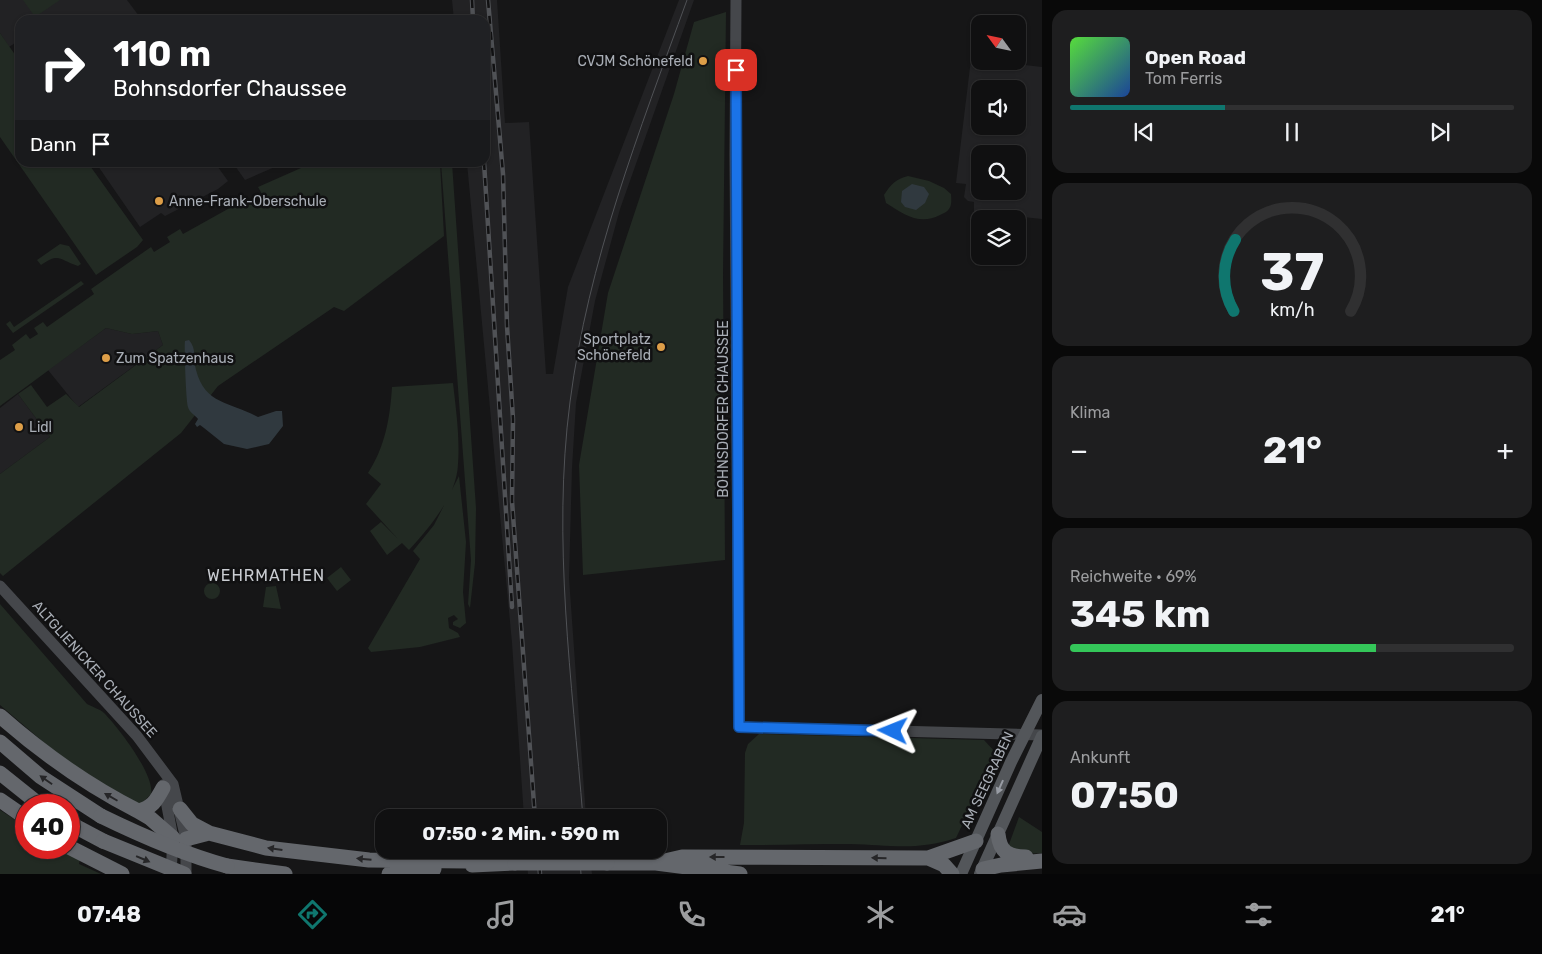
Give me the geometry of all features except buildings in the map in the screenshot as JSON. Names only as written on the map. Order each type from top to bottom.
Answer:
[{"type":"highway","points":[[0,716],[34,746],[70,772],[150,818],[178,841],[209,833]]},
{"type":"highway","points":[[0,742],[40,776],[101,816],[152,841],[196,858],[285,874]]},
{"type":"highway","points":[[0,773],[26,794]]},
{"type":"highway","points":[[138,811],[149,808],[156,802],[163,781]]},
{"type":"highway","points":[[0,800],[15,810]]},
{"type":"highway","points":[[180,809],[192,824],[209,833],[266,848],[370,860],[466,860],[482,864]]},
{"type":"highway","points":[[80,828],[103,840],[186,866]]},
{"type":"highway","points":[[996,839],[1005,853],[1012,857],[1042,860]]},
{"type":"highway","points":[[656,863],[682,857],[928,858],[976,842]]},
{"type":"highway","points":[[80,853],[122,874]]},
{"type":"highway","points":[[928,858],[944,865],[952,874]]},
{"type":"highway","points":[[972,872],[1001,865],[1042,860]]},
{"type":"highway","points":[[389,874],[482,864],[515,863],[656,863],[740,874]]},
{"type":"main road","name":"AM SEEGRABEN","points":[[972,872],[976,842],[1042,700]]},
{"type":"main road","points":[[972,872],[996,839],[1042,735]]},
{"type":"street","name":"BOHNSDORFER CHAUSSEE","points":[[736,0],[735,155],[739,727],[1025,735]]},
{"type":"street","name":"ALTGLIENICKER CHAUSSEE","points":[[0,586],[137,736],[163,781],[178,841],[186,866],[171,874],[178,841],[180,809],[172,784],[163,781]]},
{"type":"street","points":[[1025,735],[1042,735]]},
{"type":"shaded area","points":[[0,0],[127,0],[138,15],[15,15],[15,43],[9,47],[0,33]]},
{"type":"shaded area","points":[[23,0],[60,0],[38,15],[34,15]]},
{"type":"shaded area","points":[[452,0],[497,0],[505,123],[529,122],[546,374],[553,374],[568,287],[679,0],[694,0],[620,209],[595,301],[576,403],[569,578],[585,809],[523,809],[512,643],[467,167],[490,167],[490,15],[454,15]]},
{"type":"shaded area","name":"Sportplatz Schönefeld","points":[[726,12],[723,275],[725,560],[583,575],[579,465],[608,293],[674,94],[694,22]]},
{"type":"shaded area","points":[[0,33],[15,55],[15,159],[0,137]]},
{"type":"shaded area","points":[[971,59],[971,70],[1026,70],[1026,65],[1042,67],[1042,219],[1026,217],[1026,210],[974,210],[974,202],[968,201],[964,197],[966,184],[956,183]]},
{"type":"shaded area","points":[[21,167],[91,167],[143,240],[137,247],[96,275]]},
{"type":"shaded area","name":"Anne-Frank-Oberschule","points":[[99,167],[218,167],[228,181],[218,189],[165,216],[161,213],[140,227]]},
{"type":"shaded area","points":[[236,167],[275,167],[245,180]]},
{"type":"shaded area","points":[[440,167],[444,236],[344,311],[334,307],[218,386],[181,433],[3,576],[0,573],[0,474],[50,437],[18,394],[31,385],[47,407],[66,394],[79,407],[163,345],[158,331],[132,334],[106,328],[0,406],[0,360],[15,350],[12,345],[26,334],[30,339],[38,334],[34,328],[43,322],[47,327],[94,294],[91,289],[151,247],[154,252],[170,242],[167,237],[180,229],[183,234],[244,200],[247,202],[262,194],[258,187],[301,168]]},
{"type":"shaded area","points":[[441,167],[452,167],[476,508],[475,563],[470,608],[468,604],[471,560]]},
{"type":"shaded area","points":[[908,176],[929,181],[944,188],[951,194],[949,210],[932,218],[918,219],[905,215],[886,203],[884,195],[889,188],[897,180]]},
{"type":"shaded area","points":[[912,184],[924,187],[929,194],[925,203],[916,210],[905,207],[901,202],[902,191]]},
{"type":"shaded area","points":[[60,244],[69,246],[81,264],[78,266],[56,258],[41,265],[37,260]]},
{"type":"shaded area","points":[[81,281],[84,284],[13,333],[6,324],[10,321],[14,327]]},
{"type":"shaded area","name":"Zum Spatzenhaus","points":[[106,328],[132,334],[158,331],[163,345],[78,407],[48,370]]},
{"type":"shaded area","points":[[189,340],[193,347],[195,366],[200,381],[212,396],[258,417],[282,411],[283,426],[269,444],[247,449],[224,444],[200,425],[197,427],[195,424],[198,419],[187,403],[185,341]]},
{"type":"shaded area","points":[[453,383],[458,464],[453,488],[441,511],[409,550],[402,543],[387,555],[370,531],[381,522],[398,539],[366,504],[381,484],[368,473],[383,443],[390,410],[392,387]]},
{"type":"shaded area","name":"Lidl","points":[[18,394],[50,437],[0,474],[0,408]]},
{"type":"shaded area","points":[[459,476],[466,542],[463,592],[466,623],[460,628],[453,625],[453,622],[458,619],[454,615],[448,618],[449,628],[458,633],[460,637],[420,647],[371,652],[368,648],[420,559],[413,551],[434,525]]},
{"type":"shaded area","points":[[341,567],[351,580],[337,591],[327,578]]},
{"type":"shaded area","points":[[209,583],[215,583],[220,588],[218,597],[209,599],[204,594],[204,588]]},
{"type":"shaded area","points":[[276,586],[281,609],[263,607],[266,587]]},
{"type":"shaded area","points":[[0,604],[87,704],[104,713],[126,740],[142,764],[151,786],[151,794],[140,805],[68,763],[0,705]]},
{"type":"shaded area","points":[[759,734],[984,740],[996,753],[956,838],[929,845],[916,846],[850,844],[740,845],[744,823],[745,753],[748,744]]},
{"type":"shaded area","points":[[0,810],[15,820],[15,859],[80,859],[79,864],[101,874],[0,874]]},
{"type":"shaded area","points":[[1019,817],[1042,832],[1042,853],[1021,854],[1008,847]]},
{"type":"shaded area","points":[[527,859],[590,859],[592,874],[528,874]]},
{"type":"tram line","points":[[582,809],[569,662],[563,558],[565,454],[570,402],[578,350],[602,248],[634,148],[687,0]]},
{"type":"tram line","points":[[580,859],[581,874]]},
{"type":"railway","points":[[472,0],[473,15]]},
{"type":"railway","points":[[488,0],[489,15]]},
{"type":"railway","points":[[490,23],[503,174],[507,326],[513,419],[512,501],[534,809]]},
{"type":"railway","points":[[484,167],[512,607]]},
{"type":"railway","points":[[539,859],[540,874]]},
{"type":"place","name":"CVJM Schönefeld","points":[[703,61]]},
{"type":"place","name":"Anne-Frank-Oberschule","points":[[159,201]]},
{"type":"place","name":"Sportplatz Schönefeld","points":[[661,347]]},
{"type":"place","name":"Zum Spatzenhaus","points":[[106,358]]},
{"type":"place","name":"Lidl","points":[[19,427]]},
{"type":"district","name":"WEHRMATHEN","points":[[266,575]]},
{"type":"route","points":[[736,70],[739,727],[893,731]]}]
